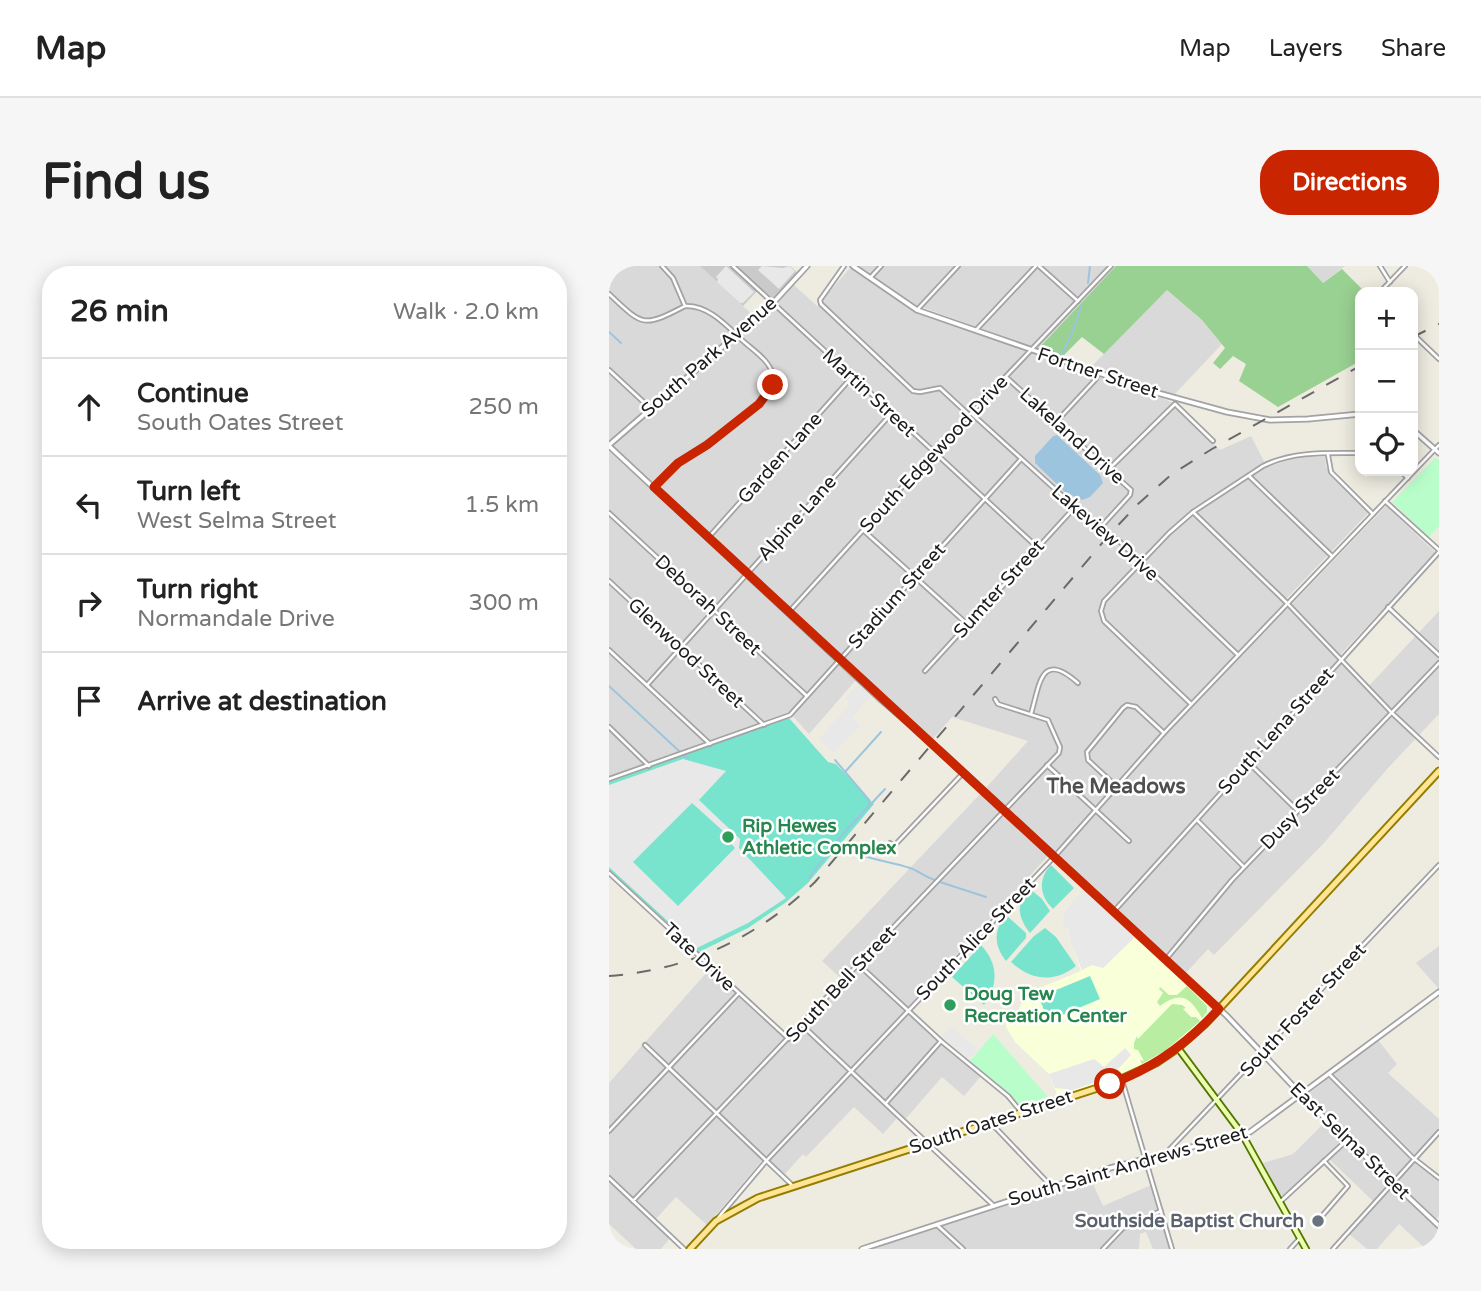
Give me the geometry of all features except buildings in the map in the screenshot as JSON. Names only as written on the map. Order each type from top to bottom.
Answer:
[{"type":"main road","name":"South Oates Street","points":[[691,1249],[716,1221],[747,1203],[1122,1080],[1151,1066],[1178,1048],[1219,1009],[1439,771]]},
{"type":"main road","points":[[1178,1048],[1242,1134],[1306,1249]]},
{"type":"street","points":[[661,266],[674,278],[685,306]]},
{"type":"street","name":"Martin Street","points":[[733,266],[1037,547]]},
{"type":"street","name":"South Park Avenue","points":[[609,446],[773,303],[807,266]]},
{"type":"street","name":"Lakeview Drive","points":[[844,266],[820,300],[821,304],[913,391],[940,388],[1099,529],[1117,539],[1238,655]]},
{"type":"street","name":"Fortner Street","points":[[853,266],[917,310],[1175,401],[1270,420],[1355,414]]},
{"type":"street","points":[[870,278],[881,266]]},
{"type":"street","points":[[917,310],[958,266]]},
{"type":"street","points":[[975,331],[1038,266],[1078,301]]},
{"type":"street","name":"South Edgewood Drive","points":[[788,613],[933,453],[1111,266]]},
{"type":"street","points":[[1380,266],[1390,282]]},
{"type":"street","points":[[1385,287],[1405,266]]},
{"type":"street","points":[[609,295],[642,321],[656,321],[685,306],[712,314],[770,368],[773,380],[771,390],[759,404],[678,463],[654,487]]},
{"type":"street","points":[[1418,339],[1439,359]]},
{"type":"street","points":[[609,370],[650,408]]},
{"type":"street","points":[[1056,422],[1097,379],[1098,373]]},
{"type":"street","name":"Garden Lane","points":[[708,538],[852,377]]},
{"type":"street","name":"Lakeland Drive","points":[[1006,377],[1131,492],[1099,529]]},
{"type":"street","points":[[1108,470],[1175,401],[1213,441]]},
{"type":"street","name":"Alpine Lane","points":[[647,685],[891,414]]},
{"type":"street","points":[[1418,434],[1439,453]]},
{"type":"street","name":"South Alice Street","points":[[716,1221],[767,1160],[1055,856],[1191,704],[1439,445]]},
{"type":"street","name":"East Selma Street","points":[[609,446],[1166,959],[1219,1009],[1347,1140],[1439,1226]]},
{"type":"street","points":[[1191,704],[1102,616],[1104,601],[1193,512],[1249,475],[1285,457],[1355,453]]},
{"type":"street","points":[[1328,454],[1329,467],[1334,477],[1373,514]]},
{"type":"street","name":"Stadium Street","points":[[609,779],[790,715],[1021,459]]},
{"type":"street","points":[[1249,475],[1332,556]]},
{"type":"street","points":[[1385,501],[1439,551]]},
{"type":"street","name":"Sumter Street","points":[[925,671],[1075,507]]},
{"type":"street","points":[[1193,512],[1439,757]]},
{"type":"street","name":"Deborah Street","points":[[609,513],[807,696]]},
{"type":"street","points":[[863,530],[967,624]]},
{"type":"street","name":"South Lena Street","points":[[1114,911],[1439,551]]},
{"type":"street","name":"Glenwood Street","points":[[609,582],[764,725]]},
{"type":"street","points":[[1388,607],[1439,655]]},
{"type":"street","points":[[609,650],[710,744]]},
{"type":"street","name":"Dusy Street","points":[[1166,959],[1244,867],[1439,663]]},
{"type":"street","points":[[1031,714],[1042,677],[1047,671],[1053,668],[1061,669],[1078,683]]},
{"type":"street","points":[[995,699],[997,704],[1046,718],[1051,722],[1054,737],[1060,747],[1059,752],[1047,765],[1129,841]]},
{"type":"street","points":[[1117,787],[1090,762],[1086,754],[1088,748],[1123,708],[1129,705],[1134,706],[1164,733]]},
{"type":"street","points":[[609,727],[649,766]]},
{"type":"street","points":[[1248,762],[1298,811]]},
{"type":"street","name":"South Bell Street","points":[[633,1201],[1047,765]]},
{"type":"street","points":[[890,843],[894,846],[964,772]]},
{"type":"street","points":[[1196,820],[1244,867]]},
{"type":"street","name":"South Foster Street","points":[[1165,1154],[1439,865]]},
{"type":"street","name":"Tate Drive","points":[[609,873],[789,1039]]},
{"type":"street","points":[[859,965],[941,1041],[996,1086],[1022,1113]]},
{"type":"street","name":"South Saint Andrews Street","points":[[862,1249],[1146,1158],[1258,1128],[1439,992]]},
{"type":"street","points":[[609,1131],[738,994]]},
{"type":"street","points":[[801,1025],[994,1206]]},
{"type":"street","points":[[886,1103],[941,1041]]},
{"type":"street","points":[[645,1045],[793,1186]]},
{"type":"street","points":[[1329,1074],[1415,1159],[1439,1178]]},
{"type":"street","points":[[1122,1080],[1172,1249]]},
{"type":"street","points":[[991,1123],[1052,1187]]},
{"type":"street","points":[[1333,1249],[1439,1132]]},
{"type":"street","points":[[1280,1202],[1347,1140]]},
{"type":"street","points":[[1322,1216],[1348,1186],[1324,1161]]},
{"type":"street","points":[[609,1178],[684,1249]]},
{"type":"street","points":[[1103,1249],[1123,1228],[1161,1211]]},
{"type":"street","points":[[937,1225],[963,1249]]},
{"type":"street","points":[[1290,1249],[1300,1238]]},
{"type":"shaded area","points":[[609,266],[700,266],[755,317],[609,440]]},
{"type":"shaded area","points":[[700,266],[790,266],[798,273],[770,303],[757,291],[743,306]]},
{"type":"shaded area","points":[[726,266],[754,292],[743,303],[717,282],[716,277]]},
{"type":"shaded area","points":[[762,266],[789,266],[795,271],[779,289],[758,270]]},
{"type":"shaded area","points":[[859,266],[1116,266],[1038,349],[916,305]]},
{"type":"shaded area","points":[[1307,266],[1345,266],[1323,283]]},
{"type":"shaded area","points":[[850,268],[914,311],[1169,401],[1220,450],[1251,436],[1267,467],[1298,457],[1325,457],[1331,475],[1369,512],[1283,602],[1366,689],[1439,611],[1439,714],[1388,768],[1324,843],[1214,955],[1208,949],[1185,974],[985,789],[1028,741],[952,717],[932,740],[873,689],[613,446],[637,422],[777,303],[794,285],[817,306]]},
{"type":"shaded area","points":[[1167,290],[1202,320],[1222,344],[1174,395],[1091,367]]},
{"type":"shaded area","points":[[1057,435],[1100,475],[1103,483],[1090,497],[1082,500],[1066,493],[1035,463],[1035,456]]},
{"type":"shaded area","points":[[609,451],[856,680],[809,734],[789,712],[609,776]]},
{"type":"shaded area","points":[[1386,506],[1436,553],[1340,655],[1292,604]]},
{"type":"shaded area","points":[[858,684],[871,696],[852,717],[860,725],[834,753],[819,739],[850,704],[845,698]]},
{"type":"shaded area","name":"Rip Hewes Athletic Complex","points":[[789,718],[828,762],[836,764],[874,804],[808,883],[785,903],[748,928],[699,952],[609,869],[609,781]]},
{"type":"shaded area","points":[[683,759],[726,771],[699,800],[740,839],[739,848],[786,898],[748,923],[697,948],[609,867],[609,785]],"holes":[[[692,803],[732,839],[730,842],[735,848],[678,906],[633,862]]]},
{"type":"shaded area","points":[[982,792],[1048,856],[905,1010],[928,1033],[981,1076],[964,1096],[942,1077],[903,1122],[898,1117],[883,1134],[854,1107],[806,1157],[803,1154],[785,1174],[766,1156],[707,1225],[676,1197],[653,1222],[670,1238],[661,1249],[636,1249],[609,1224],[609,1083],[707,972],[711,971],[789,1042],[845,982],[822,961]]},
{"type":"shaded area","points":[[1051,865],[1074,888],[1053,909],[1045,898],[1042,887],[1044,876]]},
{"type":"shaded area","points":[[1084,887],[1169,965],[1209,1009],[1207,1016],[1195,1028],[1153,1061],[1113,1079],[1058,1097],[1049,1074],[1015,1042],[1006,1022],[1018,1011],[1032,991],[1081,971],[1071,944],[1069,929],[1062,926],[1064,913]]},
{"type":"shaded area","points":[[1084,887],[1136,936],[1103,968],[1092,965],[1082,970],[1071,944],[1069,929],[1062,926],[1064,913]]},
{"type":"shaded area","points":[[1029,888],[1042,899],[1050,911],[1030,933],[1020,911],[1022,899]]},
{"type":"shaded area","points":[[1006,915],[1026,933],[1026,938],[1006,961],[997,944],[997,932]]},
{"type":"shaded area","points":[[1045,928],[1056,937],[1076,966],[1060,975],[1043,978],[1027,973],[1011,962],[1034,936]]},
{"type":"shaded area","points":[[981,945],[991,959],[995,974],[992,990],[984,1005],[952,977]]},
{"type":"shaded area","points":[[1439,946],[1439,989],[1416,963]]},
{"type":"shaded area","points":[[1090,976],[1100,999],[1048,1021],[1039,997]]},
{"type":"shaded area","points":[[951,1026],[977,1049],[969,1059],[942,1036]]},
{"type":"shaded area","points":[[1378,1040],[1397,1064],[1388,1073],[1439,1119],[1439,1129],[1413,1158],[1439,1179],[1439,1216],[1435,1220],[1307,1098],[1307,1095]]},
{"type":"shaded area","points":[[1125,1048],[1131,1055],[1117,1070],[1113,1069],[1096,1078],[1096,1082],[1067,1092],[1065,1089],[1055,1088],[1049,1074],[1094,1059],[1104,1067]]},
{"type":"shaded area","points":[[1325,1122],[1439,1229],[1439,1249],[1426,1249],[1399,1224],[1377,1249],[1367,1249],[1349,1234],[1376,1204],[1326,1156],[1284,1195],[1280,1195],[1263,1163],[1293,1154]]},
{"type":"shaded area","points":[[1090,1177],[1103,1206],[1151,1185],[1170,1249],[1153,1249],[1146,1232],[1140,1234],[1139,1249],[869,1249]]},
{"type":"green space","points":[[1116,266],[1307,266],[1323,283],[1342,269],[1360,287],[1355,287],[1355,364],[1278,407],[1239,381],[1246,364],[1233,356],[1220,369],[1213,363],[1225,348],[1202,320],[1167,290],[1104,354],[1082,337],[1063,356],[1038,349]]},
{"type":"green space","points":[[1436,457],[1439,460],[1439,526],[1429,537],[1392,502]]},
{"type":"green space","points":[[1187,986],[1207,1006],[1207,1012],[1202,1018],[1184,998],[1173,998],[1160,1006],[1157,1002],[1163,993],[1160,987],[1169,995],[1177,995]]},
{"type":"green space","points":[[1172,1004],[1182,1005],[1191,1017],[1200,1021],[1166,1050],[1142,1064],[1140,1060],[1144,1061],[1138,1050],[1134,1049],[1137,1036],[1138,1039]]},
{"type":"green space","points":[[993,1034],[1049,1098],[1023,1107],[970,1061]]},
{"type":"waterway","points":[[1088,283],[1090,266]]},
{"type":"waterway","points":[[1061,356],[1081,306]]},
{"type":"waterway","points":[[609,332],[621,343]]},
{"type":"waterway","points":[[609,686],[679,751]]},
{"type":"waterway","points":[[845,772],[881,732]]},
{"type":"waterway","points":[[684,756],[688,758]]},
{"type":"waterway","points":[[835,760],[869,800],[869,806]]},
{"type":"waterway","points":[[809,878],[842,835],[885,789]]},
{"type":"waterway","points":[[841,845],[866,857],[910,868],[935,880]]},
{"type":"waterway","points":[[940,882],[986,897]]},
{"type":"railway","points":[[1418,334],[1439,324]]},
{"type":"railway","points":[[609,976],[667,967],[720,948],[745,935],[793,902],[815,882],[1138,504],[1172,474],[1212,449],[1355,369]]},
{"type":"place","name":"Rip Hewes Athletic Complex","points":[[728,837]]},
{"type":"place","name":"Doug Tew Recreation Center","points":[[950,1005]]},
{"type":"place","name":"Southside Baptist Church","points":[[1318,1221]]},
{"type":"district","name":"The Meadows","points":[[1116,786]]},
{"type":"route","points":[[773,385],[759,404],[707,445],[678,463],[654,487],[1219,1009],[1188,1040],[1162,1060],[1110,1084]]}]
